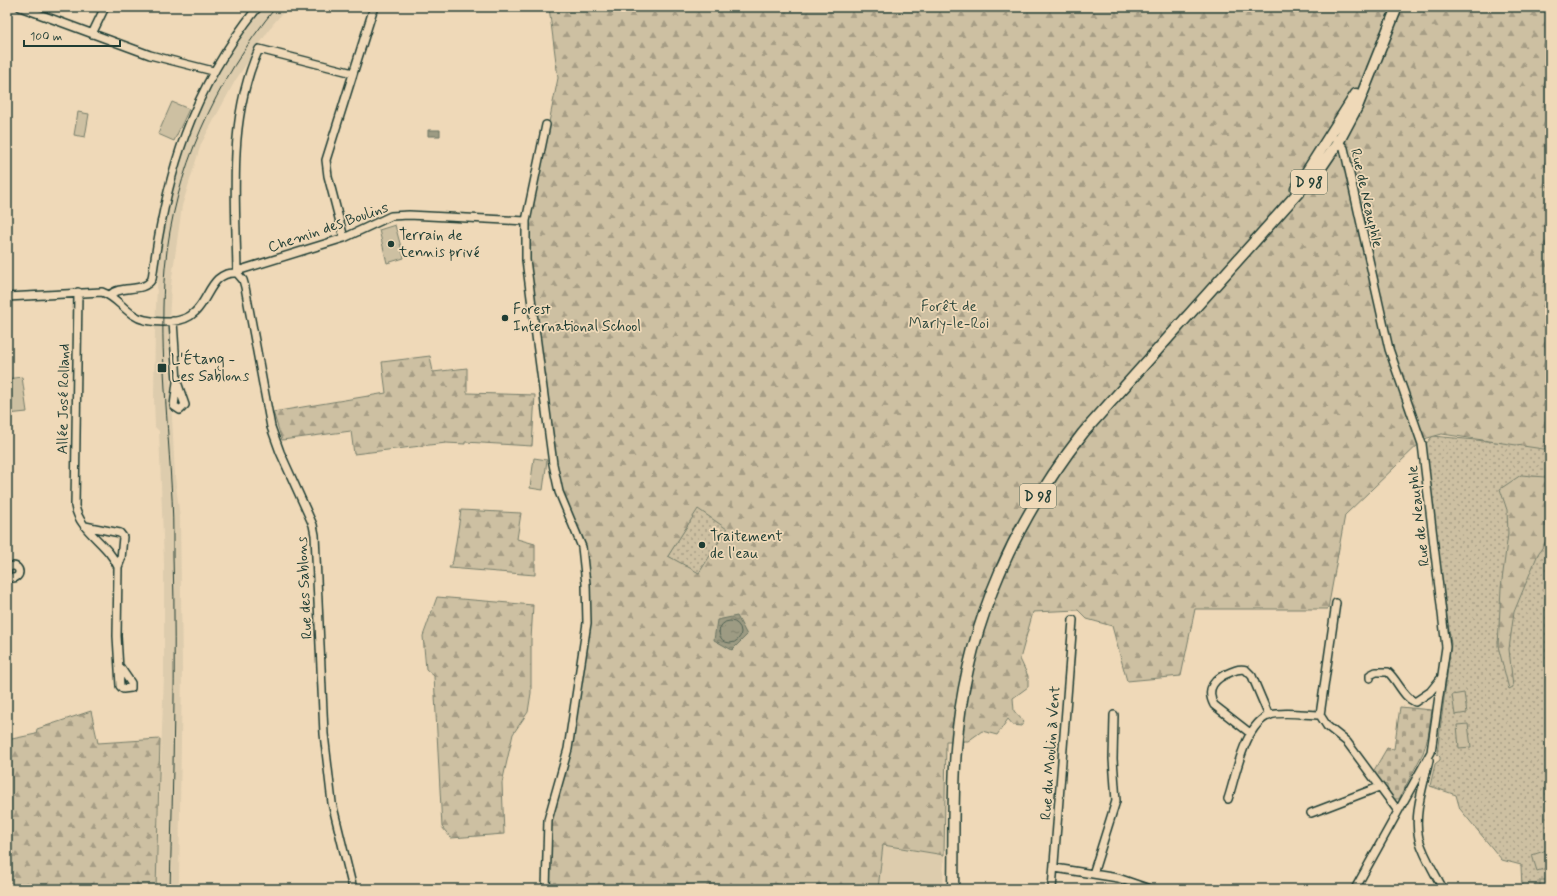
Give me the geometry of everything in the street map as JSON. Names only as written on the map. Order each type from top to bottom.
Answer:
[{"type":"main road","name":"D 98","points":[[953,889],[956,747],[964,686],[981,622],[994,585],[1014,540],[1045,485],[1083,433],[1322,166],[1335,138],[1357,106],[1397,7]]},
{"type":"street","points":[[20,7],[150,55],[213,71]]},
{"type":"street","points":[[92,34],[105,7]]},
{"type":"street","points":[[110,295],[114,290],[143,287],[152,279],[158,235],[172,174],[189,122],[213,71],[244,24],[258,7]]},
{"type":"street","points":[[344,238],[328,176],[326,160],[374,7]]},
{"type":"street","points":[[237,272],[234,192],[238,124],[249,72],[259,49],[353,73]]},
{"type":"street","points":[[546,125],[526,221],[526,260],[553,464],[559,492],[582,547],[586,584],[587,623],[568,749],[548,820],[546,889]]},
{"type":"street","name":"Rue de Neauphle","points":[[1335,138],[1344,148],[1389,349],[1422,444],[1446,647],[1431,752],[1354,889]]},
{"type":"street","name":"Chemin des Boulins","points":[[173,321],[189,317],[195,312],[214,282],[220,276],[344,238],[391,216],[409,215],[526,221]]},
{"type":"street","name":"Rue des Sablons","points":[[237,272],[243,280],[245,287],[271,427],[280,452],[313,525],[315,535],[324,734],[332,803],[354,889]]},
{"type":"street","points":[[7,297],[78,292],[102,292],[110,295],[137,317],[145,320],[173,321],[177,382]]},
{"type":"street","name":"Allée José Rolland","points":[[78,292],[74,506],[77,517],[84,526]]},
{"type":"street","points":[[84,526],[114,556],[118,567]]},
{"type":"street","points":[[84,526],[120,533],[123,537],[121,559],[118,567],[117,636],[120,667]]},
{"type":"street","points":[[1336,603],[1320,715],[1327,726],[1347,742],[1398,811]]},
{"type":"street","name":"Rue du Moulin à Vent","points":[[1052,889],[1055,868],[1073,620]]},
{"type":"street","points":[[1250,732],[1214,705],[1210,699],[1210,689],[1217,678],[1243,669],[1250,673],[1269,716]]},
{"type":"street","points":[[1370,678],[1370,674],[1376,672],[1388,672],[1398,683],[1407,697],[1415,702],[1430,692],[1442,677]]},
{"type":"street","points":[[1093,874],[1116,801],[1113,753],[1114,714]]},
{"type":"street","points":[[1228,799],[1250,732],[1269,716],[1320,715]]},
{"type":"street","points":[[1431,752],[1419,809],[1419,838],[1425,854],[1443,889]]},
{"type":"street","points":[[1311,813],[1379,787]]},
{"type":"street","points":[[1055,868],[1118,878],[1150,889]]},
{"type":"shaded area","points":[[264,7],[288,7],[273,24],[235,81],[201,144],[182,206],[171,285],[168,339],[175,477],[180,518],[182,669],[179,880],[178,889],[156,889],[164,675],[164,564],[159,431],[155,427],[154,399],[155,325],[160,234],[174,174],[192,121],[226,54]]},
{"type":"shaded area","points":[[883,845],[944,855],[943,889],[878,889]]},
{"type":"green space","name":"Forêt de Marly-le-Roi","points":[[549,7],[1550,7],[1550,450],[1442,434],[1424,439],[1345,515],[1328,609],[1195,609],[1181,676],[1127,681],[1112,626],[1087,619],[1078,610],[1033,612],[1020,659],[1028,676],[1028,687],[1013,698],[1014,711],[1024,722],[1021,726],[1013,725],[1008,719],[997,735],[982,731],[968,741],[946,741],[944,855],[883,845],[878,889],[548,889],[551,816],[572,747],[591,623],[585,552],[561,492],[529,260],[529,221],[558,78]],"holes":[[[698,509],[727,529],[699,573],[668,556]]]},
{"type":"green space","points":[[172,102],[189,109],[174,141],[158,134]]},
{"type":"green space","points":[[78,112],[89,114],[85,137],[74,135]]},
{"type":"green space","name":"Terrain de tennis privé","points":[[395,225],[404,258],[387,263],[379,230]]},
{"type":"green space","points":[[430,356],[433,372],[467,368],[467,393],[535,395],[532,446],[465,442],[465,444],[446,443],[354,454],[351,431],[282,440],[273,412],[386,393],[382,362]]},
{"type":"green space","points":[[22,377],[27,412],[8,414],[7,379]]},
{"type":"green space","points":[[1433,436],[1550,447],[1550,889],[1522,889],[1521,865],[1502,860],[1460,809],[1456,795],[1430,786],[1435,764],[1440,760],[1440,757],[1437,754],[1451,644],[1423,447]]},
{"type":"green space","points":[[534,458],[547,460],[543,490],[530,488]]},
{"type":"green space","points":[[1521,475],[1545,477],[1550,481],[1550,536],[1538,554],[1514,612],[1509,649],[1513,687],[1509,689],[1498,646],[1501,588],[1508,534],[1507,510],[1500,489]]},
{"type":"green space","points":[[698,508],[727,528],[699,574],[668,556]]},
{"type":"green space","points":[[461,510],[521,513],[517,539],[535,544],[535,575],[449,568],[453,561]]},
{"type":"green space","points":[[437,597],[533,605],[531,640],[531,693],[528,712],[513,734],[502,783],[504,834],[451,838],[442,827],[434,676],[426,669],[423,636]]},
{"type":"green space","points":[[1464,693],[1467,713],[1455,715],[1452,695]]},
{"type":"green space","points":[[1400,707],[1432,710],[1428,737],[1423,753],[1399,799],[1393,799],[1387,790],[1387,785],[1381,784],[1373,772],[1387,748],[1394,749]]},
{"type":"green space","points":[[91,711],[98,743],[160,739],[156,889],[7,889],[7,740],[36,734],[37,729]]},
{"type":"green space","points":[[1468,724],[1471,747],[1459,748],[1457,725]]},
{"type":"green space","points":[[1550,849],[1550,867],[1537,871],[1532,855]]},
{"type":"green space","points":[[1540,880],[1550,880],[1550,889],[1540,889]]},
{"type":"water","points":[[428,130],[440,130],[440,136],[428,136]]},
{"type":"water","points":[[737,616],[747,635],[732,650],[714,640],[717,620]]},
{"type":"tram line","points":[[170,889],[174,680],[173,510],[163,348],[163,295],[165,268],[170,232],[178,197],[188,163],[201,129],[216,97],[234,66],[276,7]]},
{"type":"place","name":"Terrain de tennis privé","points":[[391,244]]},
{"type":"place","name":"Forest International School","points":[[505,318]]},
{"type":"place","name":"L'Étang - Les Sablons","points":[[162,368]]},
{"type":"place","name":"Traitement de l'eau","points":[[702,545]]}]
